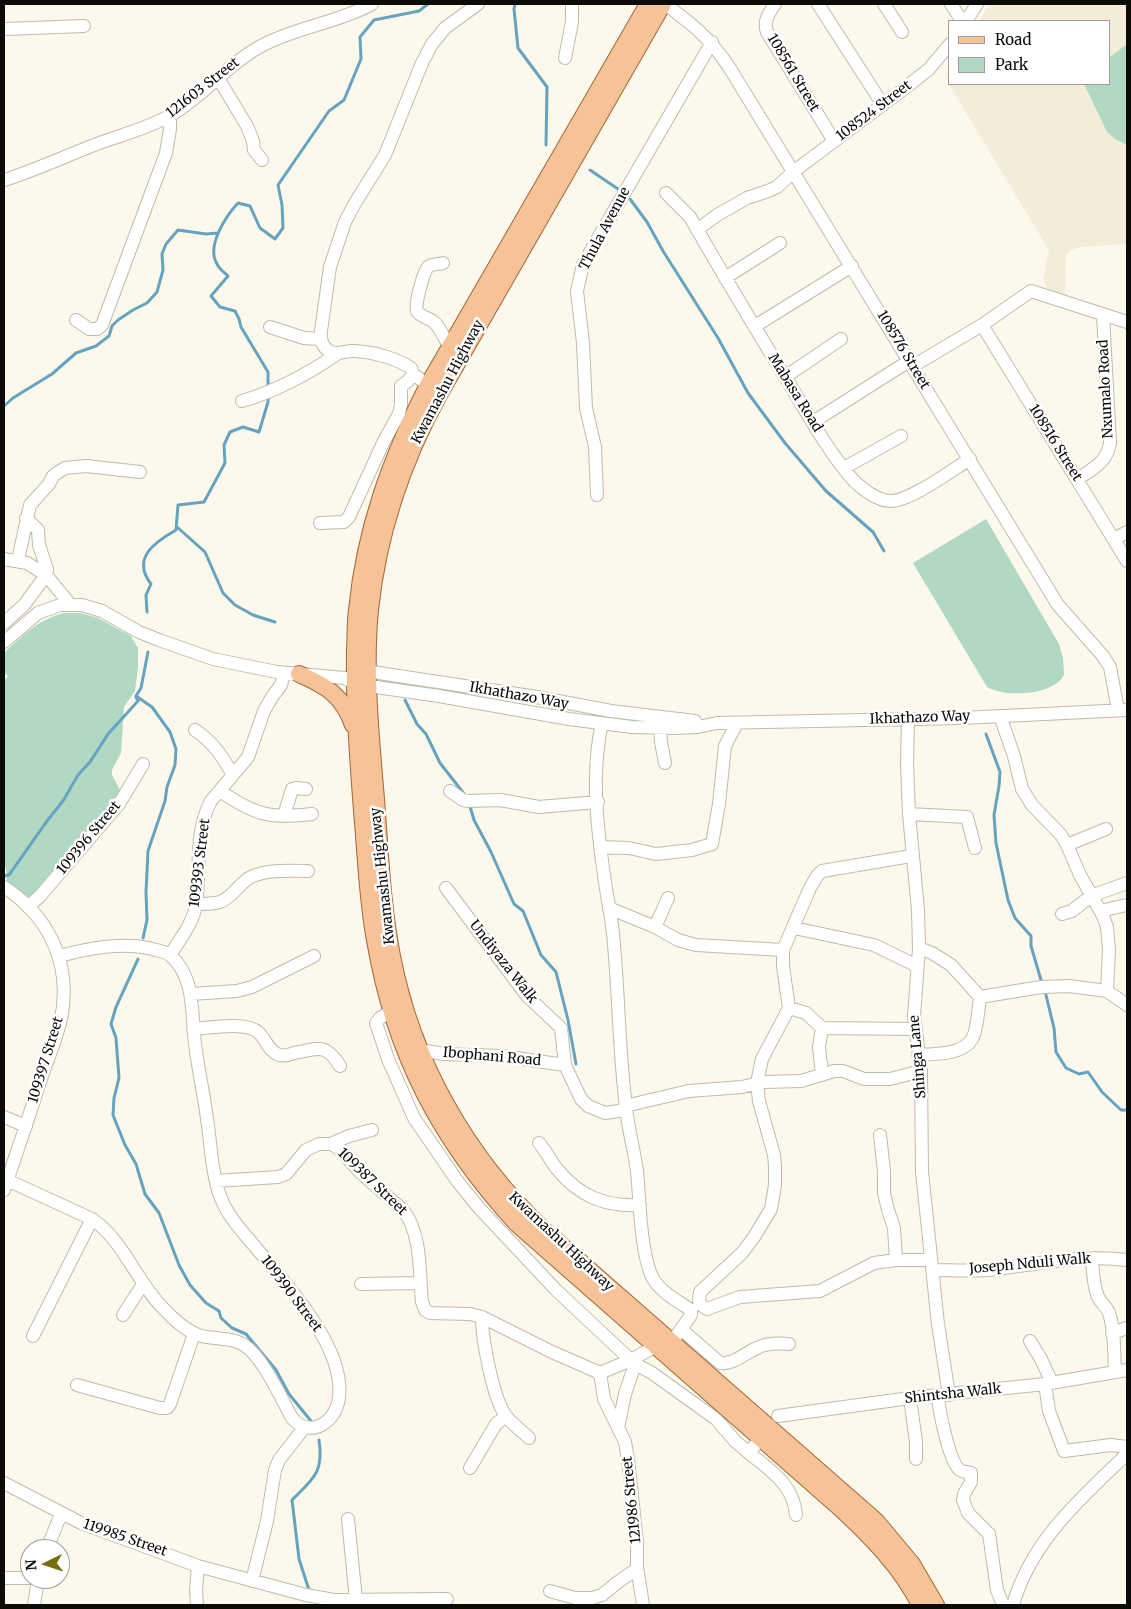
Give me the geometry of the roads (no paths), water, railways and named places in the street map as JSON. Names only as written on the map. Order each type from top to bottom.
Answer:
[{"type":"main road","name":"Kwamashu Highway","points":[[648,4],[434,389],[423,425],[401,477],[386,527],[376,570],[358,678],[356,734],[374,939],[391,1011],[413,1072],[446,1134],[477,1178],[505,1210],[532,1237],[670,1339]]},
{"type":"main road","name":"Kwamashu Highway","points":[[454,354],[664,4]]},
{"type":"main road","points":[[292,673],[322,684],[331,691],[350,716],[356,734]]},
{"type":"main road","name":"Kwamashu Highway","points":[[358,678],[386,918],[398,987],[420,1050],[435,1085],[459,1128],[507,1193],[545,1230],[876,1521],[912,1564],[936,1605]]},
{"type":"main road","name":"Kwamashu Highway","points":[[769,1427],[873,1539],[891,1561],[920,1605]]},
{"type":"street","name":"121603 Street","points":[[4,180],[91,146],[139,130],[170,115],[230,67],[262,45],[277,38],[355,12],[372,4]]},
{"type":"street","points":[[336,354],[329,352],[320,339],[330,266],[345,222],[384,155],[422,63],[432,44],[445,28],[478,4]]},
{"type":"street","points":[[565,58],[572,22],[572,4]]},
{"type":"street","name":"108576 Street","points":[[664,4],[692,24],[712,42],[729,67],[1058,605],[1110,666],[1123,710]]},
{"type":"street","name":"108561 Street","points":[[775,4],[767,18],[766,27],[768,32],[834,142]]},
{"type":"street","points":[[818,4],[883,105]]},
{"type":"street","points":[[884,4],[902,32]]},
{"type":"street","points":[[951,4],[961,20]]},
{"type":"street","points":[[967,20],[977,4]]},
{"type":"street","points":[[4,29],[84,26]]},
{"type":"street","name":"Thula Avenue","points":[[597,495],[595,447],[586,408],[583,343],[577,291],[579,279],[583,265],[593,247],[712,42]]},
{"type":"street","name":"108524 Street","points":[[697,230],[717,215],[747,198],[777,187],[793,172],[928,69],[948,46]]},
{"type":"street","points":[[218,78],[247,126],[253,141],[254,150],[262,160]]},
{"type":"street","points":[[76,320],[89,329],[96,330],[102,325],[166,153],[170,115]]},
{"type":"street","name":"Mabasa Road","points":[[666,193],[683,209],[697,230],[812,422],[844,468],[860,486],[873,495],[889,501],[896,500],[910,496],[970,459]]},
{"type":"street","points":[[725,278],[780,243]]},
{"type":"street","points":[[443,264],[430,265],[427,268],[415,307],[422,316],[436,324],[454,354]]},
{"type":"street","points":[[755,326],[852,266]]},
{"type":"street","points":[[812,422],[911,363],[982,324],[1031,291],[1127,322]]},
{"type":"street","name":"Nxumalo Road","points":[[1077,479],[1101,463],[1110,443],[1103,315]]},
{"type":"street","name":"108516 Street","points":[[982,324],[1127,561]]},
{"type":"street","points":[[270,327],[304,338],[320,339]]},
{"type":"street","points":[[785,377],[841,340]]},
{"type":"street","points":[[242,401],[265,393],[303,375],[336,354],[354,351],[376,354],[408,366],[413,374],[434,389]]},
{"type":"street","points":[[320,524],[344,522],[349,517],[384,441],[399,414],[401,404],[400,386],[413,374]]},
{"type":"street","points":[[844,468],[901,436]]},
{"type":"street","points":[[18,560],[30,505],[49,484],[53,476],[65,468],[86,466],[140,472]]},
{"type":"street","points":[[4,623],[24,605],[46,575],[47,569],[39,545],[38,530],[26,518]]},
{"type":"street","points":[[1114,539],[1127,532]]},
{"type":"street","points":[[4,559],[18,560],[33,566],[46,575],[70,604]]},
{"type":"street","points":[[4,642],[38,613],[49,608],[70,604],[93,607],[159,640],[214,659],[265,670],[358,678]]},
{"type":"street","name":"109393 Street","points":[[170,955],[193,916],[196,904],[202,826],[206,809],[248,757],[264,711],[272,697],[292,673]]},
{"type":"street","name":"Ikhathazo Way","points":[[358,678],[439,696],[526,712],[602,723],[660,728],[698,727],[712,724]]},
{"type":"street","name":"Ikhathazo Way","points":[[358,678],[537,697],[612,711],[712,724],[1000,716],[1123,710]]},
{"type":"street","points":[[1000,716],[1014,756],[1022,789],[1032,805],[1067,845],[1080,875],[1100,911],[1106,927],[1109,950],[1107,991]]},
{"type":"street","name":"Shinga Lane","points":[[908,719],[909,814],[918,910],[919,948],[914,1016],[920,1071],[922,1172],[943,1395],[940,1413],[944,1433],[956,1465],[961,1471],[971,1473],[971,1482],[964,1494],[963,1500],[968,1513],[989,1534],[997,1590],[1003,1605]]},
{"type":"street","points":[[600,1373],[633,1362],[670,1339],[691,1315],[691,1310],[664,1292],[650,1274],[626,1108],[619,1035],[614,943],[600,847],[598,742],[602,723]]},
{"type":"street","points":[[600,847],[629,848],[656,854],[692,850],[712,844],[715,834],[725,746],[737,723]]},
{"type":"street","points":[[660,728],[665,763]]},
{"type":"street","points":[[194,730],[216,747],[233,775]]},
{"type":"street","name":"109396 Street","points":[[28,907],[40,896],[119,804],[143,764]]},
{"type":"street","points":[[284,816],[292,789],[306,789]]},
{"type":"street","points":[[220,791],[247,808],[269,816],[312,814]]},
{"type":"street","points":[[450,791],[463,800],[468,801],[500,800],[538,806],[598,802]]},
{"type":"street","points":[[909,814],[967,817],[975,848]]},
{"type":"street","points":[[1067,845],[1106,829]]},
{"type":"street","points":[[756,1083],[762,1059],[789,1008],[783,966],[784,950],[813,882],[822,871],[912,856]]},
{"type":"street","points":[[196,904],[218,902],[225,899],[243,882],[254,876],[308,871]]},
{"type":"street","points":[[1062,914],[1072,911],[1091,896],[1127,883]]},
{"type":"street","name":"109397 Street","points":[[4,887],[28,907],[48,931],[59,956],[63,972],[60,1020],[6,1185]]},
{"type":"street","name":"Undiyaza Walk","points":[[446,888],[527,996],[561,1028],[565,1065],[576,1090],[588,1106],[605,1113],[689,1091],[742,1087],[756,1083],[779,1081],[799,1082],[838,1070],[864,1079],[890,1079],[920,1071]]},
{"type":"street","points":[[655,928],[668,898]]},
{"type":"street","points":[[1100,911],[1127,905]]},
{"type":"street","points":[[609,908],[678,940],[696,945],[784,950]]},
{"type":"street","points":[[794,928],[874,945],[917,966]]},
{"type":"street","points":[[59,956],[108,947],[135,946],[144,946],[170,955]]},
{"type":"street","points":[[919,948],[932,953],[951,965],[980,997]]},
{"type":"street","name":"109390 Street","points":[[170,955],[183,972],[189,984],[193,1029],[216,1181],[221,1198],[230,1218],[286,1284],[315,1322],[330,1349],[339,1376],[339,1401],[336,1411],[327,1422],[313,1428],[304,1428]]},
{"type":"street","points":[[191,994],[237,991],[252,988],[314,956]]},
{"type":"street","points":[[980,997],[1042,987],[1069,986],[1107,991],[1127,1005]]},
{"type":"street","points":[[918,1055],[949,1053],[962,1048],[973,1038],[980,997]]},
{"type":"street","points":[[789,1008],[806,1013],[822,1028],[915,1029]]},
{"type":"street","points":[[391,1011],[380,1018],[376,1024],[388,1059],[414,1118],[469,1195],[556,1290],[633,1362],[652,1373],[716,1419],[735,1441],[780,1478],[794,1500],[796,1515]]},
{"type":"street","points":[[193,1029],[230,1026],[250,1028],[260,1033],[270,1050],[278,1054],[284,1056],[314,1048],[324,1048],[332,1054],[340,1066]]},
{"type":"street","points":[[822,1028],[819,1047],[822,1074]]},
{"type":"street","name":"Ibophani Road","points":[[420,1050],[444,1054],[502,1056],[565,1065]]},
{"type":"street","name":"Joseph Nduli Walk","points":[[756,1083],[761,1112],[774,1155],[775,1185],[772,1204],[754,1237],[742,1253],[700,1292],[698,1297],[701,1305],[706,1309],[740,1298],[820,1290],[869,1264],[896,1260],[931,1265],[995,1269],[1050,1261],[1110,1258],[1127,1260]]},
{"type":"street","points":[[4,1117],[26,1126]]},
{"type":"street","points":[[331,1144],[349,1136],[372,1130]]},
{"type":"street","points":[[880,1135],[884,1170],[884,1193],[894,1228],[896,1260]]},
{"type":"street","points":[[539,1143],[562,1175],[583,1192],[597,1200],[611,1204],[625,1206],[640,1205]]},
{"type":"street","name":"109387 Street","points":[[216,1181],[278,1177],[286,1174],[306,1150],[319,1144],[331,1144],[338,1148],[361,1173],[404,1211],[409,1218],[416,1236],[422,1302],[425,1310],[430,1313],[470,1314],[482,1317],[552,1352],[600,1373]]},
{"type":"street","points":[[6,1185],[92,1219],[103,1226],[112,1236],[142,1284],[162,1308],[176,1321],[194,1334],[244,1345],[256,1354],[292,1418],[304,1428],[279,1460],[275,1470],[267,1521],[252,1581]]},
{"type":"street","points":[[34,1336],[92,1219]]},
{"type":"street","points":[[521,1253],[532,1237]]},
{"type":"street","points":[[1092,1259],[1094,1282],[1099,1299],[1108,1311],[1121,1371]]},
{"type":"street","points":[[361,1284],[420,1283]]},
{"type":"street","points":[[123,1315],[142,1284]]},
{"type":"street","points":[[482,1317],[487,1358],[498,1400],[506,1416],[529,1438]]},
{"type":"street","points":[[1112,1333],[1127,1328]]},
{"type":"street","points":[[77,1385],[160,1408],[167,1408],[194,1334]]},
{"type":"street","points":[[670,1339],[720,1363],[729,1363],[761,1346],[789,1344]]},
{"type":"street","points":[[1030,1341],[1041,1359],[1048,1383],[1049,1411],[1062,1449],[1065,1451],[1111,1445],[1127,1447]]},
{"type":"street","points":[[618,1428],[633,1362]]},
{"type":"street","name":"Shintsha Walk","points":[[769,1427],[910,1398],[1048,1383],[1121,1371]]},
{"type":"street","name":"121986 Street","points":[[600,1373],[604,1399],[625,1442],[632,1483],[637,1567],[642,1605]]},
{"type":"street","points":[[910,1398],[916,1442],[916,1459]]},
{"type":"street","points":[[470,1468],[496,1424],[506,1416]]},
{"type":"street","points":[[749,1453],[769,1427]]},
{"type":"street","points":[[1014,1605],[1027,1569],[1051,1530],[1127,1454]]},
{"type":"street","name":"119985 Street","points":[[4,1484],[81,1523],[198,1566],[252,1581],[320,1598],[402,1602],[447,1599]]},
{"type":"street","points":[[51,1539],[61,1514]]},
{"type":"street","points":[[348,1519],[356,1600]]},
{"type":"street","points":[[197,1605],[198,1566]]},
{"type":"street","points":[[550,1591],[575,1598],[592,1598],[602,1595],[637,1567]]},
{"type":"street","points":[[4,1578],[20,1578]]},
{"type":"street","points":[[34,1605],[36,1589]]},
{"type":"waterway","points":[[268,389],[268,372],[241,327],[235,311],[220,307],[211,296],[228,276],[219,268],[214,257],[214,249],[219,232],[228,215],[238,203],[250,206],[260,228],[275,239],[283,228],[282,205],[278,185],[329,111],[344,100],[361,59],[360,37],[374,20],[419,11],[428,4]]},
{"type":"waterway","points":[[515,4],[518,48],[547,87],[546,145]]},
{"type":"waterway","points":[[590,170],[618,189]]},
{"type":"waterway","points":[[630,199],[647,222],[718,338],[748,393],[785,443],[826,491],[873,532],[884,551]]},
{"type":"waterway","points":[[4,406],[13,398],[52,374],[76,353],[96,346],[109,336],[112,326],[118,320],[147,303],[157,292],[163,270],[162,254],[166,244],[178,230],[206,234],[218,233]]},
{"type":"waterway","points":[[147,612],[146,595],[151,584],[145,575],[144,566],[148,552],[160,540],[176,530],[178,505],[204,502],[225,463],[224,445],[230,432],[243,427],[259,432],[268,402],[268,395]]},
{"type":"waterway","points":[[177,527],[205,552],[223,593],[235,605],[253,615],[275,622]]},
{"type":"waterway","points":[[143,938],[147,920],[148,851],[175,765],[176,749],[170,732],[152,707],[136,696],[141,688],[148,652]]},
{"type":"waterway","points":[[4,876],[9,875],[63,801],[78,775],[90,762],[108,734],[138,701],[136,697]]},
{"type":"waterway","points":[[405,700],[417,724],[426,734],[440,763],[465,795]]},
{"type":"waterway","points":[[986,734],[1000,772],[994,815],[996,843],[1008,900],[1015,918],[1031,936],[1031,946],[1041,980]]},
{"type":"waterway","points":[[469,803],[474,820],[491,852],[514,904],[523,911],[541,955],[556,972],[568,1020],[576,1064]]},
{"type":"waterway","points":[[138,959],[116,1007],[111,1024],[116,1038],[119,1078],[114,1098],[113,1115],[125,1145],[136,1164],[145,1194],[159,1213],[179,1265],[190,1285],[206,1303],[219,1311],[221,1318],[232,1328],[246,1334],[276,1370],[289,1394],[311,1421]]},
{"type":"waterway","points":[[1045,991],[1054,1028],[1056,1052],[1066,1068],[1079,1074],[1088,1072],[1102,1092],[1121,1110],[1127,1110]]},
{"type":"waterway","points":[[310,1593],[299,1559],[292,1500],[315,1475],[320,1460],[319,1440]]}]
